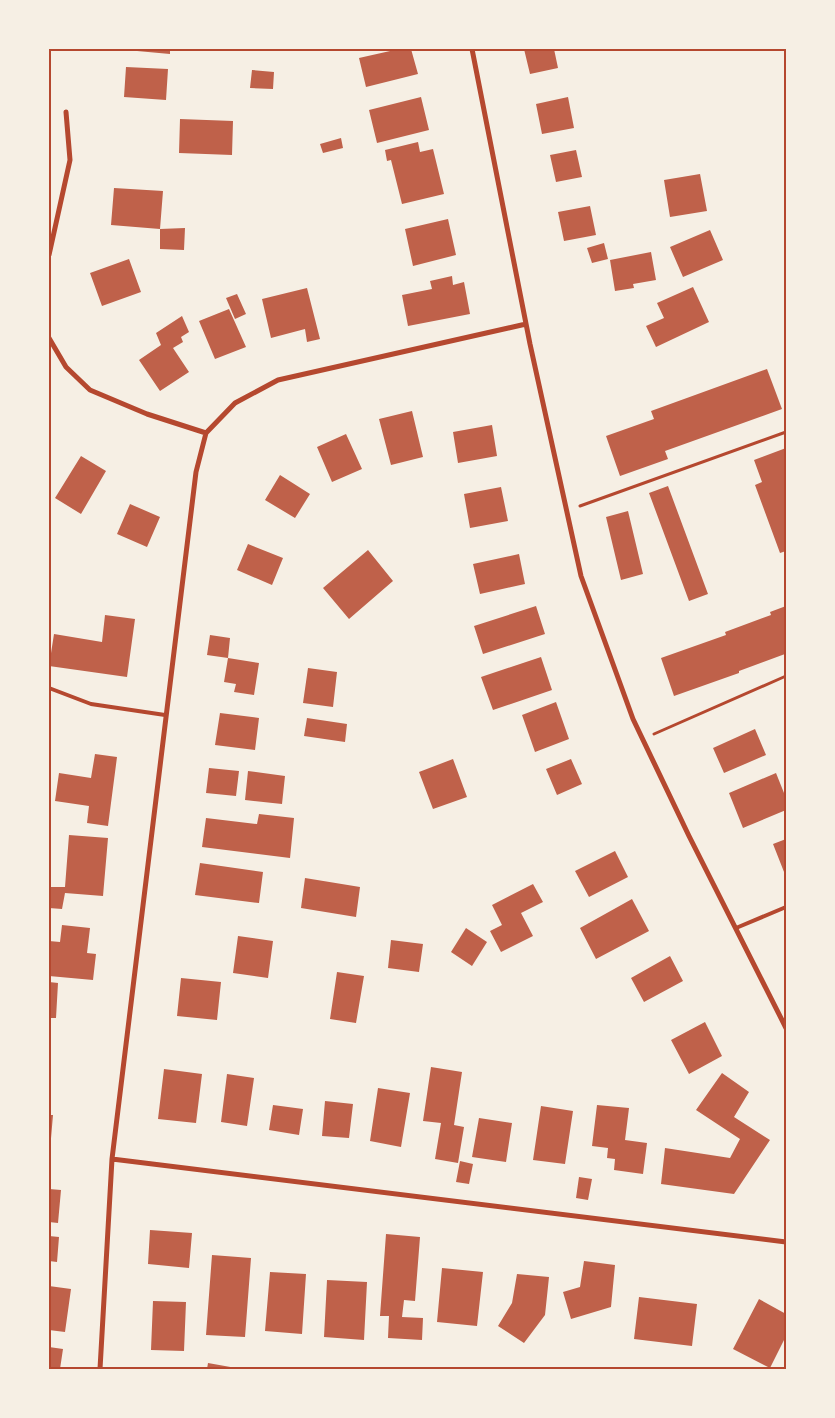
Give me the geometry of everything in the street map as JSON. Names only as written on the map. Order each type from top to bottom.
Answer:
[{"type":"street","points":[[472,49],[526,324],[581,576],[633,719],[685,828],[786,1028]]},
{"type":"street","points":[[49,255],[70,160],[66,112]]},
{"type":"street","points":[[100,1369],[112,1159],[196,472],[206,433],[235,403],[278,380],[526,324]]},
{"type":"street","points":[[49,338],[66,367],[90,390],[147,414],[206,433]]},
{"type":"street","points":[[112,1159],[786,1242]]},
{"type":"lane","points":[[49,688],[91,704],[165,715]]},
{"type":"lane","points":[[736,928],[786,907]]},
{"type":"path","points":[[567,511],[786,432]]},
{"type":"path","points":[[642,738],[786,676]]},
{"type":"building","points":[[170,49],[170,54],[126,50]]},
{"type":"building","points":[[399,49],[411,49],[418,74],[366,87],[359,58]]},
{"type":"building","points":[[524,49],[554,49],[558,68],[530,74]]},
{"type":"building","points":[[126,67],[168,69],[166,100],[124,97]]},
{"type":"building","points":[[252,70],[274,72],[273,89],[250,88]]},
{"type":"building","points":[[421,97],[429,130],[377,143],[369,110]]},
{"type":"building","points":[[568,97],[574,128],[542,134],[536,104]]},
{"type":"building","points":[[180,119],[233,121],[232,155],[179,153]]},
{"type":"building","points":[[341,138],[343,148],[323,153],[320,144]]},
{"type":"building","points":[[418,142],[420,152],[433,149],[444,194],[402,204],[391,160],[387,161],[385,150]]},
{"type":"building","points":[[576,150],[582,177],[556,182],[550,155]]},
{"type":"building","points":[[700,174],[707,211],[670,217],[664,180]]},
{"type":"building","points":[[114,188],[163,191],[160,229],[111,225]]},
{"type":"building","points":[[590,206],[596,235],[564,241],[558,212]]},
{"type":"building","points":[[448,219],[456,255],[413,266],[405,229]]},
{"type":"building","points":[[185,228],[184,250],[160,249],[160,229]]},
{"type":"building","points":[[710,230],[723,260],[683,277],[670,247]]},
{"type":"building","points":[[604,243],[608,259],[592,263],[587,248]]},
{"type":"building","points":[[651,252],[656,280],[633,284],[634,288],[615,291],[610,260]]},
{"type":"building","points":[[129,259],[141,292],[102,306],[90,273]]},
{"type":"building","points":[[452,276],[453,285],[464,282],[470,314],[408,326],[402,295],[432,289],[430,281]]},
{"type":"building","points":[[693,287],[709,322],[656,347],[646,326],[664,318],[657,303]]},
{"type":"building","points":[[307,288],[320,339],[307,342],[305,329],[271,338],[262,299]]},
{"type":"building","points":[[237,294],[246,314],[235,319],[226,298]]},
{"type":"building","points":[[229,309],[246,347],[215,359],[199,321]]},
{"type":"building","points":[[182,316],[189,332],[181,337],[183,342],[173,348],[189,372],[160,391],[139,360],[161,345],[156,333]]},
{"type":"building","points":[[767,369],[782,409],[665,451],[668,459],[620,476],[606,436],[654,419],[651,411]]},
{"type":"building","points":[[412,411],[423,457],[391,465],[379,419]]},
{"type":"building","points":[[492,425],[497,456],[458,463],[453,432]]},
{"type":"building","points":[[346,434],[362,469],[332,482],[317,447]]},
{"type":"building","points":[[786,448],[786,551],[780,553],[755,485],[762,482],[754,460]]},
{"type":"building","points":[[81,456],[106,471],[81,514],[55,498]]},
{"type":"building","points":[[280,475],[310,494],[295,518],[265,500]]},
{"type":"building","points":[[668,486],[708,594],[689,601],[649,493]]},
{"type":"building","points":[[501,487],[508,521],[470,528],[464,494]]},
{"type":"building","points":[[130,504],[160,517],[147,547],[117,534]]},
{"type":"building","points":[[628,511],[643,574],[621,580],[606,517]]},
{"type":"building","points":[[248,544],[283,558],[272,585],[237,570]]},
{"type":"building","points":[[368,550],[393,581],[349,619],[323,588]]},
{"type":"building","points":[[519,554],[525,584],[480,594],[473,564]]},
{"type":"building","points":[[536,606],[545,634],[483,654],[474,626]]},
{"type":"building","points":[[786,606],[785,654],[674,696],[661,658],[726,635],[725,632],[771,615],[770,612]]},
{"type":"building","points":[[105,615],[135,619],[127,677],[49,666],[54,634],[102,642]]},
{"type":"building","points":[[210,635],[230,638],[228,658],[207,655]]},
{"type":"building","points":[[541,657],[552,690],[493,710],[481,677]]},
{"type":"building","points":[[228,658],[259,663],[254,695],[234,692],[236,684],[224,682]]},
{"type":"building","points":[[308,668],[337,672],[333,707],[303,703]]},
{"type":"building","points":[[556,702],[569,739],[535,752],[522,715]]},
{"type":"building","points":[[220,713],[259,718],[255,750],[215,745]]},
{"type":"building","points":[[307,718],[347,724],[345,742],[304,736]]},
{"type":"building","points":[[755,729],[766,755],[724,773],[713,748]]},
{"type":"building","points":[[95,754],[117,757],[108,826],[87,823],[89,806],[55,801],[59,773],[91,778]]},
{"type":"building","points":[[453,759],[467,797],[433,809],[419,772]]},
{"type":"building","points":[[571,759],[582,784],[557,795],[546,769]]},
{"type":"building","points":[[209,768],[239,771],[236,796],[206,793]]},
{"type":"building","points":[[248,771],[285,776],[282,804],[245,800]]},
{"type":"building","points":[[776,773],[786,798],[786,810],[743,828],[729,793]]},
{"type":"building","points":[[259,814],[294,818],[290,858],[202,847],[206,818],[257,824]]},
{"type":"building","points":[[69,835],[108,838],[103,896],[65,893],[62,909],[49,908],[49,887],[65,887]]},
{"type":"building","points":[[786,839],[786,877],[773,844]]},
{"type":"building","points":[[615,851],[628,877],[589,897],[575,871]]},
{"type":"building","points":[[200,863],[263,872],[259,903],[195,895]]},
{"type":"building","points":[[305,878],[360,887],[356,917],[301,908]]},
{"type":"building","points":[[533,884],[543,902],[521,913],[533,936],[501,952],[490,931],[502,925],[492,905]]},
{"type":"building","points":[[632,899],[649,931],[596,959],[580,928]]},
{"type":"building","points":[[62,925],[90,928],[87,953],[96,954],[93,980],[49,976],[49,941],[60,942]]},
{"type":"building","points":[[466,928],[487,942],[472,966],[451,952]]},
{"type":"building","points":[[238,936],[273,941],[268,978],[233,973]]},
{"type":"building","points":[[391,940],[423,944],[419,972],[388,968]]},
{"type":"building","points":[[670,956],[683,981],[644,1002],[631,978]]},
{"type":"building","points":[[337,972],[364,976],[356,1023],[330,1019]]},
{"type":"building","points":[[181,978],[221,982],[217,1020],[177,1016]]},
{"type":"building","points":[[49,982],[58,983],[56,1018],[49,1018]]},
{"type":"building","points":[[705,1022],[722,1056],[689,1074],[671,1040]]},
{"type":"building","points":[[431,1067],[462,1072],[454,1125],[464,1127],[458,1163],[435,1159],[441,1123],[423,1121]]},
{"type":"building","points":[[164,1069],[202,1074],[196,1123],[158,1119]]},
{"type":"building","points":[[722,1073],[749,1092],[734,1117],[770,1140],[734,1194],[661,1184],[665,1148],[730,1158],[740,1139],[696,1110]]},
{"type":"building","points":[[227,1074],[254,1078],[247,1126],[221,1122]]},
{"type":"building","points":[[378,1088],[410,1093],[401,1147],[370,1141]]},
{"type":"building","points":[[325,1101],[353,1104],[349,1138],[322,1136]]},
{"type":"building","points":[[273,1105],[303,1109],[299,1135],[269,1130]]},
{"type":"building","points":[[597,1105],[629,1108],[625,1140],[647,1143],[643,1174],[614,1170],[615,1159],[607,1158],[608,1148],[592,1146]]},
{"type":"building","points":[[541,1106],[573,1111],[565,1164],[533,1160]]},
{"type":"building","points":[[49,1115],[53,1115],[50,1150],[49,1150]]},
{"type":"building","points":[[479,1118],[512,1123],[506,1162],[472,1157]]},
{"type":"building","points":[[460,1161],[473,1164],[469,1184],[456,1182]]},
{"type":"building","points":[[579,1177],[592,1179],[588,1200],[576,1198]]},
{"type":"building","points":[[49,1189],[61,1190],[58,1223],[49,1222]]},
{"type":"building","points":[[150,1230],[192,1233],[189,1268],[148,1264]]},
{"type":"building","points":[[386,1234],[420,1237],[415,1301],[404,1300],[402,1317],[423,1318],[422,1340],[388,1338],[389,1316],[380,1316]]},
{"type":"building","points":[[49,1236],[59,1237],[57,1262],[49,1261]]},
{"type":"building","points":[[212,1255],[251,1258],[245,1337],[206,1335]]},
{"type":"building","points":[[584,1261],[615,1265],[611,1307],[571,1319],[563,1292],[580,1287]]},
{"type":"building","points":[[442,1268],[483,1272],[477,1326],[437,1322]]},
{"type":"building","points":[[270,1272],[306,1274],[302,1334],[265,1331]]},
{"type":"building","points":[[517,1274],[549,1277],[545,1315],[524,1343],[498,1326],[512,1303]]},
{"type":"building","points":[[327,1280],[367,1282],[364,1340],[324,1337]]},
{"type":"building","points":[[49,1286],[71,1289],[65,1332],[49,1330]]},
{"type":"building","points":[[639,1297],[697,1304],[692,1346],[634,1339]]},
{"type":"building","points":[[759,1299],[786,1314],[786,1336],[770,1368],[733,1349]]},
{"type":"building","points":[[153,1301],[186,1302],[184,1351],[151,1350]]},
{"type":"building","points":[[49,1347],[63,1349],[60,1369],[49,1369]]},
{"type":"building","points":[[208,1363],[236,1368],[236,1369],[207,1369]]}]
